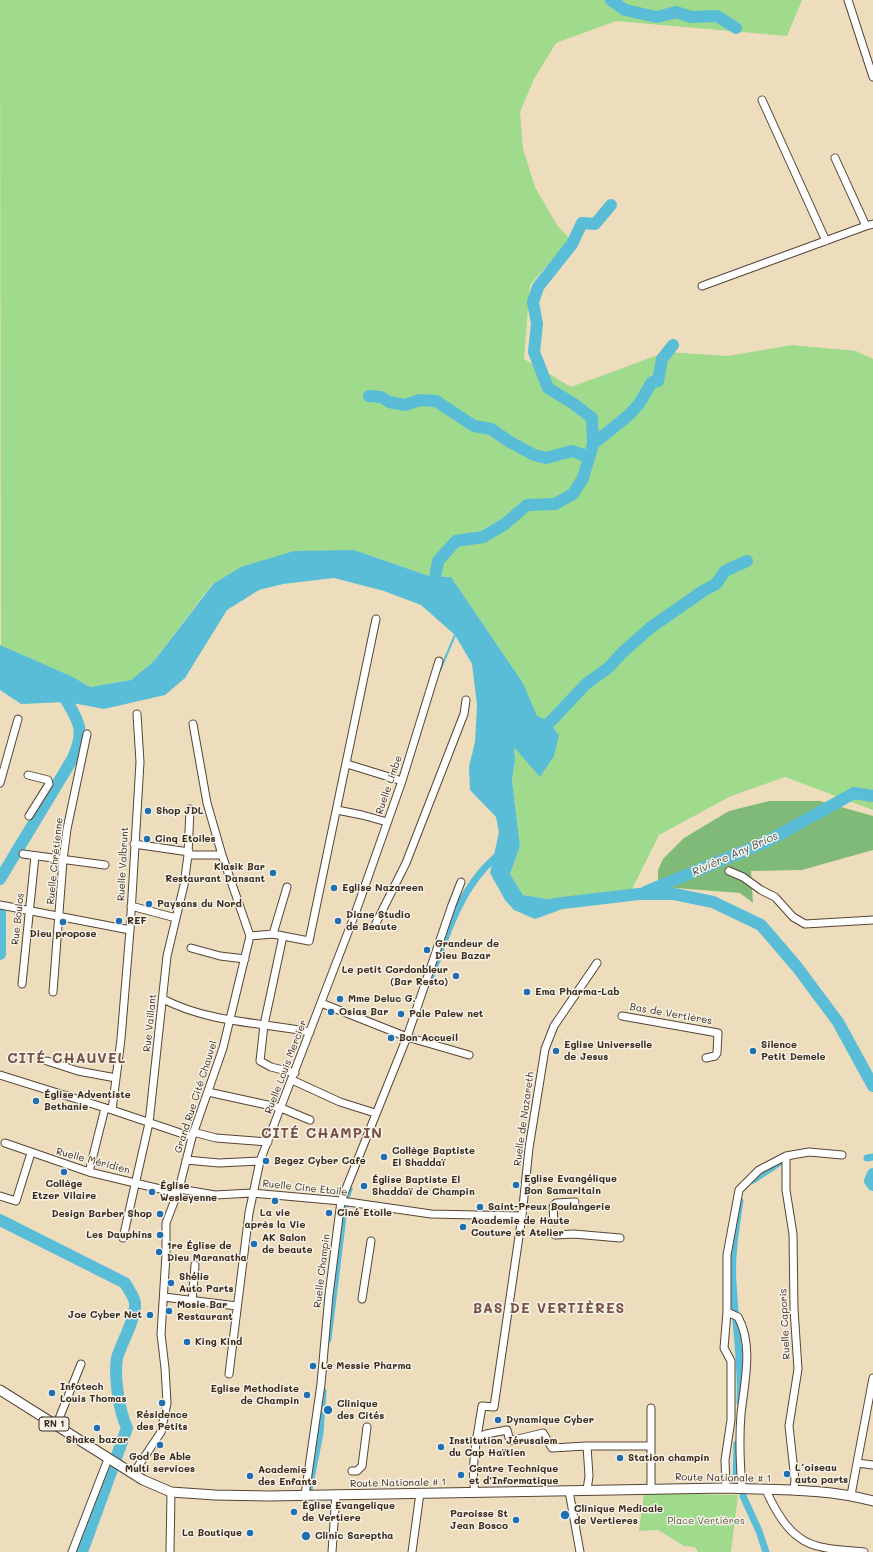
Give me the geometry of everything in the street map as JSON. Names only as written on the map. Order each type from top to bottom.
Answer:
[{"type":"main road","name":"Route Nationale # 1","points":[[0,1390],[122,1468],[171,1492],[215,1495],[304,1495],[726,1488],[794,1490],[851,1495],[873,1501]]},
{"type":"street","points":[[848,0],[873,78]]},
{"type":"street","points":[[762,100],[826,241]]},
{"type":"street","points":[[702,286],[870,225],[835,158]]},
{"type":"street","points":[[193,724],[207,803],[222,855],[250,936],[273,934],[309,941],[376,619]]},
{"type":"street","name":"Ruelle Limbe","points":[[355,914],[402,781],[439,661]]},
{"type":"street","points":[[376,923],[406,863],[464,714],[466,700]]},
{"type":"street","name":"Ruelle Valbrunt","points":[[89,1172],[109,1109],[116,1078],[130,930],[140,762],[137,714]]},
{"type":"street","points":[[0,782],[18,719]]},
{"type":"street","name":"Ruelle Chrétienne","points":[[53,992],[63,860],[68,821],[87,734]]},
{"type":"street","points":[[347,764],[402,781]]},
{"type":"street","points":[[28,775],[48,780],[49,784],[30,816]]},
{"type":"street","name":"Rue Vaillant","points":[[123,1238],[149,1123],[167,956],[188,854],[190,809]]},
{"type":"street","points":[[337,810],[387,822]]},
{"type":"street","points":[[134,844],[188,854],[222,855]]},
{"type":"street","points":[[23,854],[105,865]]},
{"type":"street","name":"Rue Boulos","points":[[22,984],[28,910],[35,856]]},
{"type":"street","points":[[730,871],[743,877],[761,890],[775,897],[792,916],[805,924],[873,920]]},
{"type":"street","name":"Ruelle Champin","points":[[304,1495],[321,1384],[329,1295],[341,1201],[375,1113],[407,1037],[461,882]]},
{"type":"street","points":[[273,934],[287,887]]},
{"type":"street","points":[[3,906],[130,930]]},
{"type":"street","points":[[131,906],[176,918]]},
{"type":"street","name":"Ruelle Louis Mercier","points":[[229,1374],[252,1192],[260,1161],[355,914]]},
{"type":"street","name":"Grand Rue Cité Chauvel","points":[[133,1474],[161,1432],[167,1403],[161,1334],[164,1297],[166,1223],[178,1191],[192,1135],[223,1048],[250,936]]},
{"type":"street","points":[[283,936],[264,1025],[260,1061],[271,1067],[295,1073]]},
{"type":"street","points":[[191,948],[220,956],[245,959]]},
{"type":"street","name":"Ruelle de Nazareth","points":[[475,1493],[473,1480],[482,1406],[494,1407],[522,1216],[528,1148],[545,1049],[554,1026],[597,963]]},
{"type":"street","points":[[162,999],[190,1012],[230,1021],[310,1032]]},
{"type":"street","points":[[321,1003],[407,1037],[469,1055]]},
{"type":"street","name":"Bas de Vertières","points":[[622,1016],[718,1032],[717,1053],[715,1056],[706,1058]]},
{"type":"street","points":[[47,1061],[78,1071],[116,1078]]},
{"type":"street","points":[[0,1075],[149,1123],[192,1135],[268,1142]]},
{"type":"street","points":[[292,1080],[340,1102],[375,1113]]},
{"type":"street","points":[[208,1092],[281,1108],[310,1120]]},
{"type":"street","name":"Ruelle Méridien","points":[[5,1143],[89,1172],[178,1191],[215,1195],[252,1192]]},
{"type":"street","points":[[726,1488],[725,1460],[731,1420],[731,1361],[724,1348],[727,1312],[727,1254],[739,1190],[759,1170],[786,1156],[809,1152],[842,1155]]},
{"type":"street","points":[[0,1196],[16,1201],[31,1153]]},
{"type":"street","name":"Ruelle Caporis","points":[[786,1156],[786,1190],[793,1234],[794,1309],[798,1369],[789,1426],[795,1480],[794,1490]]},
{"type":"street","points":[[186,1160],[219,1163],[260,1161]]},
{"type":"street","name":"Ruelle Cine Etoile","points":[[252,1192],[341,1201],[431,1214],[522,1216]]},
{"type":"street","points":[[554,1221],[553,1207],[556,1203],[575,1202]]},
{"type":"street","points":[[555,1235],[574,1234],[620,1238]]},
{"type":"street","points":[[362,1299],[371,1241]]},
{"type":"street","points":[[192,1302],[195,1265]]},
{"type":"street","points":[[164,1297],[192,1302],[237,1306]]},
{"type":"street","points":[[727,1312],[736,1315],[741,1321],[746,1345],[747,1366],[741,1414],[740,1464],[742,1489]]},
{"type":"street","points":[[56,1426],[81,1364]]},
{"type":"street","points":[[851,1495],[873,1378]]},
{"type":"street","points":[[651,1408],[651,1489]]},
{"type":"street","points":[[352,1471],[357,1471],[362,1466],[367,1426]]},
{"type":"street","points":[[477,1438],[486,1434],[506,1430],[510,1441],[543,1433],[552,1448],[587,1446],[650,1446]]},
{"type":"street","points":[[587,1446],[589,1476],[587,1490]]},
{"type":"street","points":[[72,1552],[108,1458]]},
{"type":"street","points":[[857,1464],[873,1465]]},
{"type":"street","points":[[766,1490],[771,1502],[782,1518],[800,1539],[824,1550],[864,1552]]},
{"type":"street","points":[[569,1491],[580,1552]]},
{"type":"street","points":[[170,1552],[171,1492]]},
{"type":"street","points":[[412,1552],[420,1493]]},
{"type":"street","points":[[332,1552],[336,1494]]},
{"type":"green space","points":[[0,0],[802,0],[787,36],[616,21],[556,43],[534,79],[520,112],[523,149],[535,187],[557,225],[570,239],[530,285],[524,359],[571,387],[666,352],[728,356],[792,345],[856,351],[873,359],[873,810],[785,777],[731,796],[659,835],[632,889],[620,895],[547,899],[523,895],[510,874],[520,846],[512,780],[515,760],[513,747],[559,735],[547,720],[537,717],[523,683],[451,577],[429,576],[354,550],[212,584],[154,661],[131,680],[90,687],[73,677],[1,646]]},
{"type":"green space","points":[[769,801],[820,801],[873,816],[873,850],[802,870],[751,871],[753,903],[740,893],[663,887],[658,881],[658,870],[663,859],[684,838],[729,811]]},
{"type":"green space","name":"Place Vertières","points":[[644,1493],[738,1495],[731,1552],[698,1552],[695,1547],[684,1546],[658,1530],[639,1531]]},
{"type":"water","points":[[354,550],[429,576],[451,577],[523,683],[537,716],[547,720],[559,735],[554,756],[540,777],[514,747],[515,760],[512,780],[520,846],[510,874],[523,895],[547,899],[569,898],[571,906],[535,919],[514,910],[505,900],[490,873],[499,832],[496,817],[470,790],[469,767],[475,742],[477,705],[472,664],[455,635],[421,605],[384,591],[334,578],[283,584],[259,590],[227,610],[185,678],[165,695],[104,709],[67,702],[21,704],[0,690],[0,645],[73,677],[90,687],[131,680],[154,661],[213,584],[241,567],[294,551]]},
{"type":"waterway","points":[[611,0],[625,10],[657,17],[676,12],[691,17],[717,16],[736,28]]},
{"type":"waterway","points":[[433,590],[438,561],[456,541],[483,537],[505,524],[527,505],[555,504],[573,494],[583,478],[593,444],[592,418],[574,404],[548,388],[534,352],[537,324],[533,302],[538,287],[572,244],[582,223],[595,224],[611,205]]},
{"type":"waterway","points":[[593,444],[629,415],[639,404],[652,382],[658,381],[662,359],[673,345]]},
{"type":"waterway","points":[[369,396],[381,397],[389,402],[405,405],[420,400],[436,401],[474,426],[491,429],[510,442],[534,455],[546,458],[572,451],[589,457]]},
{"type":"waterway","points":[[538,735],[586,684],[608,668],[623,652],[650,628],[703,591],[716,584],[725,571],[747,561]]},
{"type":"waterway","points":[[438,675],[455,635]]},
{"type":"waterway","points":[[0,879],[73,758],[77,747],[79,737],[78,722],[60,689]]},
{"type":"waterway","points":[[416,746],[426,714]]},
{"type":"waterway","name":"Rivière Any Brios","points":[[645,892],[766,842],[854,793],[873,796]]},
{"type":"waterway","points":[[429,981],[456,912],[465,895],[475,880],[501,853]]},
{"type":"waterway","points":[[554,904],[639,894],[674,894],[713,902],[761,925],[797,967],[838,1022],[873,1086]]},
{"type":"waterway","points":[[0,912],[0,954]]},
{"type":"waterway","points":[[867,1158],[873,1157]]},
{"type":"waterway","points":[[753,1180],[780,1162]]},
{"type":"waterway","points":[[873,1174],[870,1181],[873,1185]]},
{"type":"waterway","points":[[328,1339],[345,1200],[349,1189]]},
{"type":"waterway","points":[[740,1201],[734,1242],[733,1273],[739,1357],[740,1402]]},
{"type":"waterway","points":[[0,1220],[125,1283],[135,1303],[134,1315],[119,1352],[116,1365],[120,1403],[127,1428],[82,1552]]},
{"type":"waterway","points":[[309,1489],[320,1433],[323,1391]]},
{"type":"waterway","points":[[736,1481],[737,1444]]},
{"type":"waterway","points":[[743,1496],[759,1531],[766,1552]]},
{"type":"place","name":"Shop JDL","points":[[148,811]]},
{"type":"place","name":"Cinq Etoiles","points":[[147,839]]},
{"type":"place","name":"Klasik Bar Restaurant Dansant","points":[[273,873]]},
{"type":"place","name":"Eglise Nazareen","points":[[334,888]]},
{"type":"place","name":"Paysans du Nord","points":[[149,904]]},
{"type":"place","name":"REF","points":[[119,921]]},
{"type":"place","name":"Diane Studio de Beaute","points":[[338,921]]},
{"type":"place","name":"Dieu propose","points":[[63,922]]},
{"type":"place","name":"Grandeur de Dieu Bazar","points":[[427,950]]},
{"type":"place","name":"Le petit Cordonbleur (Bar Resto)","points":[[456,976]]},
{"type":"place","name":"Ema Pharma-Lab","points":[[527,992]]},
{"type":"place","name":"Mme Deluc G.","points":[[340,999]]},
{"type":"place","name":"Osias Bar","points":[[331,1012]]},
{"type":"place","name":"Pale Palew net","points":[[401,1014]]},
{"type":"place","name":"Bon Accueil","points":[[391,1038]]},
{"type":"place","name":"Eglise Universelle de Jesus","points":[[556,1051]]},
{"type":"place","name":"Silence Petit Demele","points":[[753,1051]]},
{"type":"place","name":"Église Adventiste Bethanie","points":[[36,1101]]},
{"type":"place","name":"Collège Baptiste El Shaddaï","points":[[384,1157]]},
{"type":"place","name":"Begez Cyber Cafe","points":[[266,1161]]},
{"type":"place","name":"Collège Etzer Vilaire","points":[[64,1172]]},
{"type":"place","name":"Eglise Evangélique Bon Samaritain","points":[[516,1185]]},
{"type":"place","name":"Église Baptiste El Shaddaï de Champin","points":[[364,1186]]},
{"type":"place","name":"Église Wesleyenne","points":[[152,1192]]},
{"type":"place","name":"La vie après la Vie","points":[[275,1201]]},
{"type":"place","name":"Saint-Preux Boulangerie","points":[[480,1207]]},
{"type":"place","name":"Ciné Etoile","points":[[329,1213]]},
{"type":"place","name":"Design Barber Shop","points":[[160,1214]]},
{"type":"place","name":"Academie de Haute Couture et Atelier","points":[[463,1227]]},
{"type":"place","name":"Les Dauphins","points":[[160,1235]]},
{"type":"place","name":"AK Salon de beaute","points":[[254,1244]]},
{"type":"place","name":"1re Église de Dieu Maranatha","points":[[159,1252]]},
{"type":"place","name":"Shélie Auto Parts","points":[[171,1283]]},
{"type":"place","name":"Mosie Bar Restaurant","points":[[169,1311]]},
{"type":"place","name":"Joe Cyber Net","points":[[150,1315]]},
{"type":"place","name":"King Kind","points":[[187,1342]]},
{"type":"place","name":"Le Messie Pharma","points":[[313,1366]]},
{"type":"place","name":"Infotech Louis Thomas","points":[[52,1393]]},
{"type":"place","name":"Eglise Methodiste de Champin","points":[[307,1395]]},
{"type":"place","name":"Résidence des Petits","points":[[162,1403]]},
{"type":"place","name":"Clinique des Cités","points":[[328,1410]]},
{"type":"place","name":"Dynamique Cyber","points":[[498,1420]]},
{"type":"place","name":"Shake bazar","points":[[97,1428]]},
{"type":"place","name":"God Be Able Multi services","points":[[160,1445]]},
{"type":"place","name":"Institution Jérusalem du Cap Haïtien","points":[[441,1447]]},
{"type":"place","name":"Station champin","points":[[620,1458]]},
{"type":"place","name":"L´oiseau auto parts","points":[[787,1474]]},
{"type":"place","name":"Centre Technique et d'Informatique","points":[[461,1475]]},
{"type":"place","name":"Academie des Enfants","points":[[250,1476]]},
{"type":"place","name":"Église Evangelique de Vertiere","points":[[294,1512]]},
{"type":"place","name":"Clinique Medicale de Vertieres","points":[[565,1515]]},
{"type":"place","name":"Paroisse St Jean Bosco","points":[[516,1520]]},
{"type":"place","name":"La Boutique","points":[[250,1533]]},
{"type":"place","name":"Clinic Sareptha","points":[[306,1536]]},
{"type":"district","name":"CITÉ CHAUVEL","points":[[67,1059]]},
{"type":"district","name":"CITÉ CHAMPIN","points":[[322,1134]]},
{"type":"district","name":"BAS DE VERTIÈRES","points":[[549,1309]]}]
